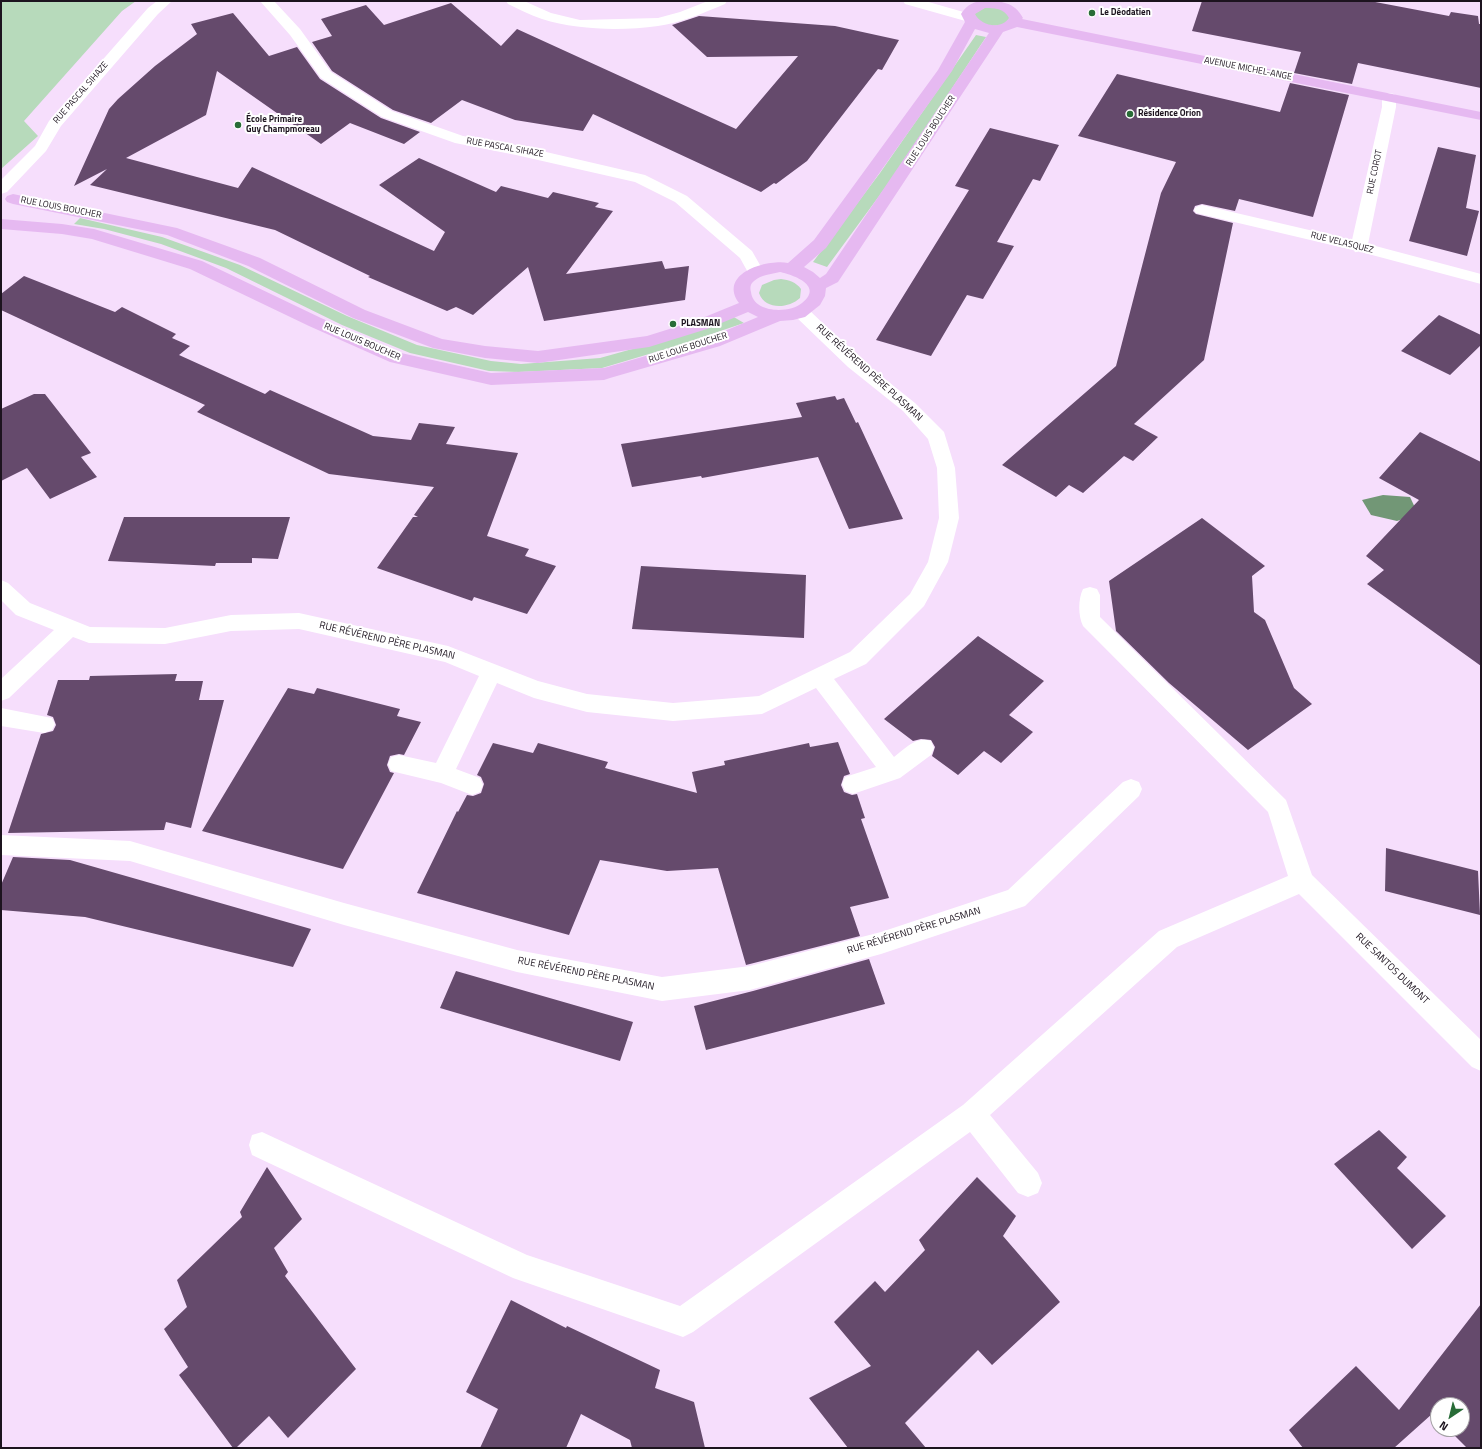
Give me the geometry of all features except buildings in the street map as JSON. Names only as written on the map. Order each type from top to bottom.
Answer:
[{"type":"main road","points":[[994,3],[1012,10],[1016,18],[1015,22],[1011,25],[998,29],[983,27],[970,20],[968,14],[970,10],[994,3]]},
{"type":"main road","points":[[792,269],[825,238],[945,71],[970,20]]},
{"type":"main road","name":"AVENUE MICHEL-ANGE","points":[[1015,22],[1481,116]]},
{"type":"main road","name":"RUE LOUIS BOUCHER","points":[[817,286],[832,278],[998,29]]},
{"type":"main road","points":[[1,219],[10,212],[14,206],[5,193]]},
{"type":"main road","name":"RUE LOUIS BOUCHER","points":[[5,193],[171,232],[254,262],[359,314],[439,344],[485,352],[538,357],[649,341],[701,325],[748,306]]},
{"type":"main road","name":"RUE LOUIS BOUCHER","points":[[1,224],[62,229],[94,234],[196,264],[315,322],[396,358],[491,379],[604,374],[714,342],[777,316]]},
{"type":"main road","points":[[768,268],[792,269],[802,272],[812,279],[817,286],[818,294],[810,307],[794,315],[777,316],[756,311],[748,306],[740,291],[742,284],[748,277],[756,272],[768,268]]},
{"type":"street","name":"RUE PASCAL SIHAZE","points":[[5,193],[41,148],[54,124],[153,12],[165,1]]},
{"type":"street","name":"RUE PASCAL SIHAZE","points":[[267,1],[275,8],[295,32],[326,75],[387,114],[460,140],[516,150],[640,178],[681,199],[746,255],[756,272]]},
{"type":"street","points":[[513,1],[546,16],[580,24],[624,24],[658,22],[685,15],[720,1]]},
{"type":"street","points":[[910,1],[970,20]]},
{"type":"street","points":[[961,1],[994,3]]},
{"type":"street","name":"RUE COROT","points":[[1359,247],[1389,107],[1389,97]]},
{"type":"street","name":"RUE VELASQUEZ","points":[[1202,210],[1359,247],[1481,279]]},
{"type":"street","name":"RUE RÉVÉREND PÈRE PLASMAN","points":[[1,588],[23,609],[89,635],[165,636],[231,623],[299,621],[448,654],[534,689],[587,703],[673,712],[762,705],[858,658],[917,600],[938,562],[949,518],[946,468],[937,437],[909,407],[854,363],[801,312]]},
{"type":"street","points":[[262,1145],[523,1268],[683,1322],[972,1114],[1168,939],[1302,881],[1278,807],[1090,620],[1090,595]]},
{"type":"street","points":[[1,692],[70,627]]},
{"type":"street","points":[[442,774],[492,672]]},
{"type":"street","points":[[820,677],[892,771]]},
{"type":"street","points":[[1,717],[44,724]]},
{"type":"street","points":[[853,784],[892,771],[923,748]]},
{"type":"street","points":[[399,764],[442,774],[472,785]]},
{"type":"street","name":"RUE RÉVÉREND PÈRE PLASMAN","points":[[1,845],[130,851],[344,914],[517,961],[662,989],[750,978],[881,943],[1016,898],[1131,789]]},
{"type":"street","name":"RUE SANTOS DUMONT","points":[[1302,881],[1481,1058]]},
{"type":"street","points":[[972,1114],[1028,1183]]},
{"type":"shaded area","points":[[1,1],[136,1],[122,11],[24,121],[38,136],[1,169]]},
{"type":"shaded area","points":[[989,7],[1001,9],[1011,16],[1004,25],[992,26],[980,23],[974,14],[984,8]]},
{"type":"shaded area","points":[[976,35],[986,37],[896,173],[827,267],[813,262],[880,173]]},
{"type":"shaded area","points":[[80,218],[162,237],[240,265],[347,316],[417,345],[491,361],[521,364],[600,358],[668,339],[732,316],[744,323],[676,346],[602,368],[519,372],[489,371],[410,353],[342,325],[226,268],[161,244],[104,229],[74,224]]},
{"type":"shaded area","points":[[781,279],[792,282],[801,289],[800,298],[795,302],[783,306],[771,305],[762,299],[759,293],[762,285]]},
{"type":"shaded area","points":[[1383,495],[1410,497],[1418,514],[1397,521],[1371,515],[1362,500]]},
{"type":"place","name":"Le Déodatien","points":[[1092,13]]},
{"type":"place","name":"Résidence Orion","points":[[1130,114]]},
{"type":"place","name":"École Primaire Guy Champmoreau","points":[[238,125]]},
{"type":"place","name":"PLASMAN","points":[[673,324]]}]
